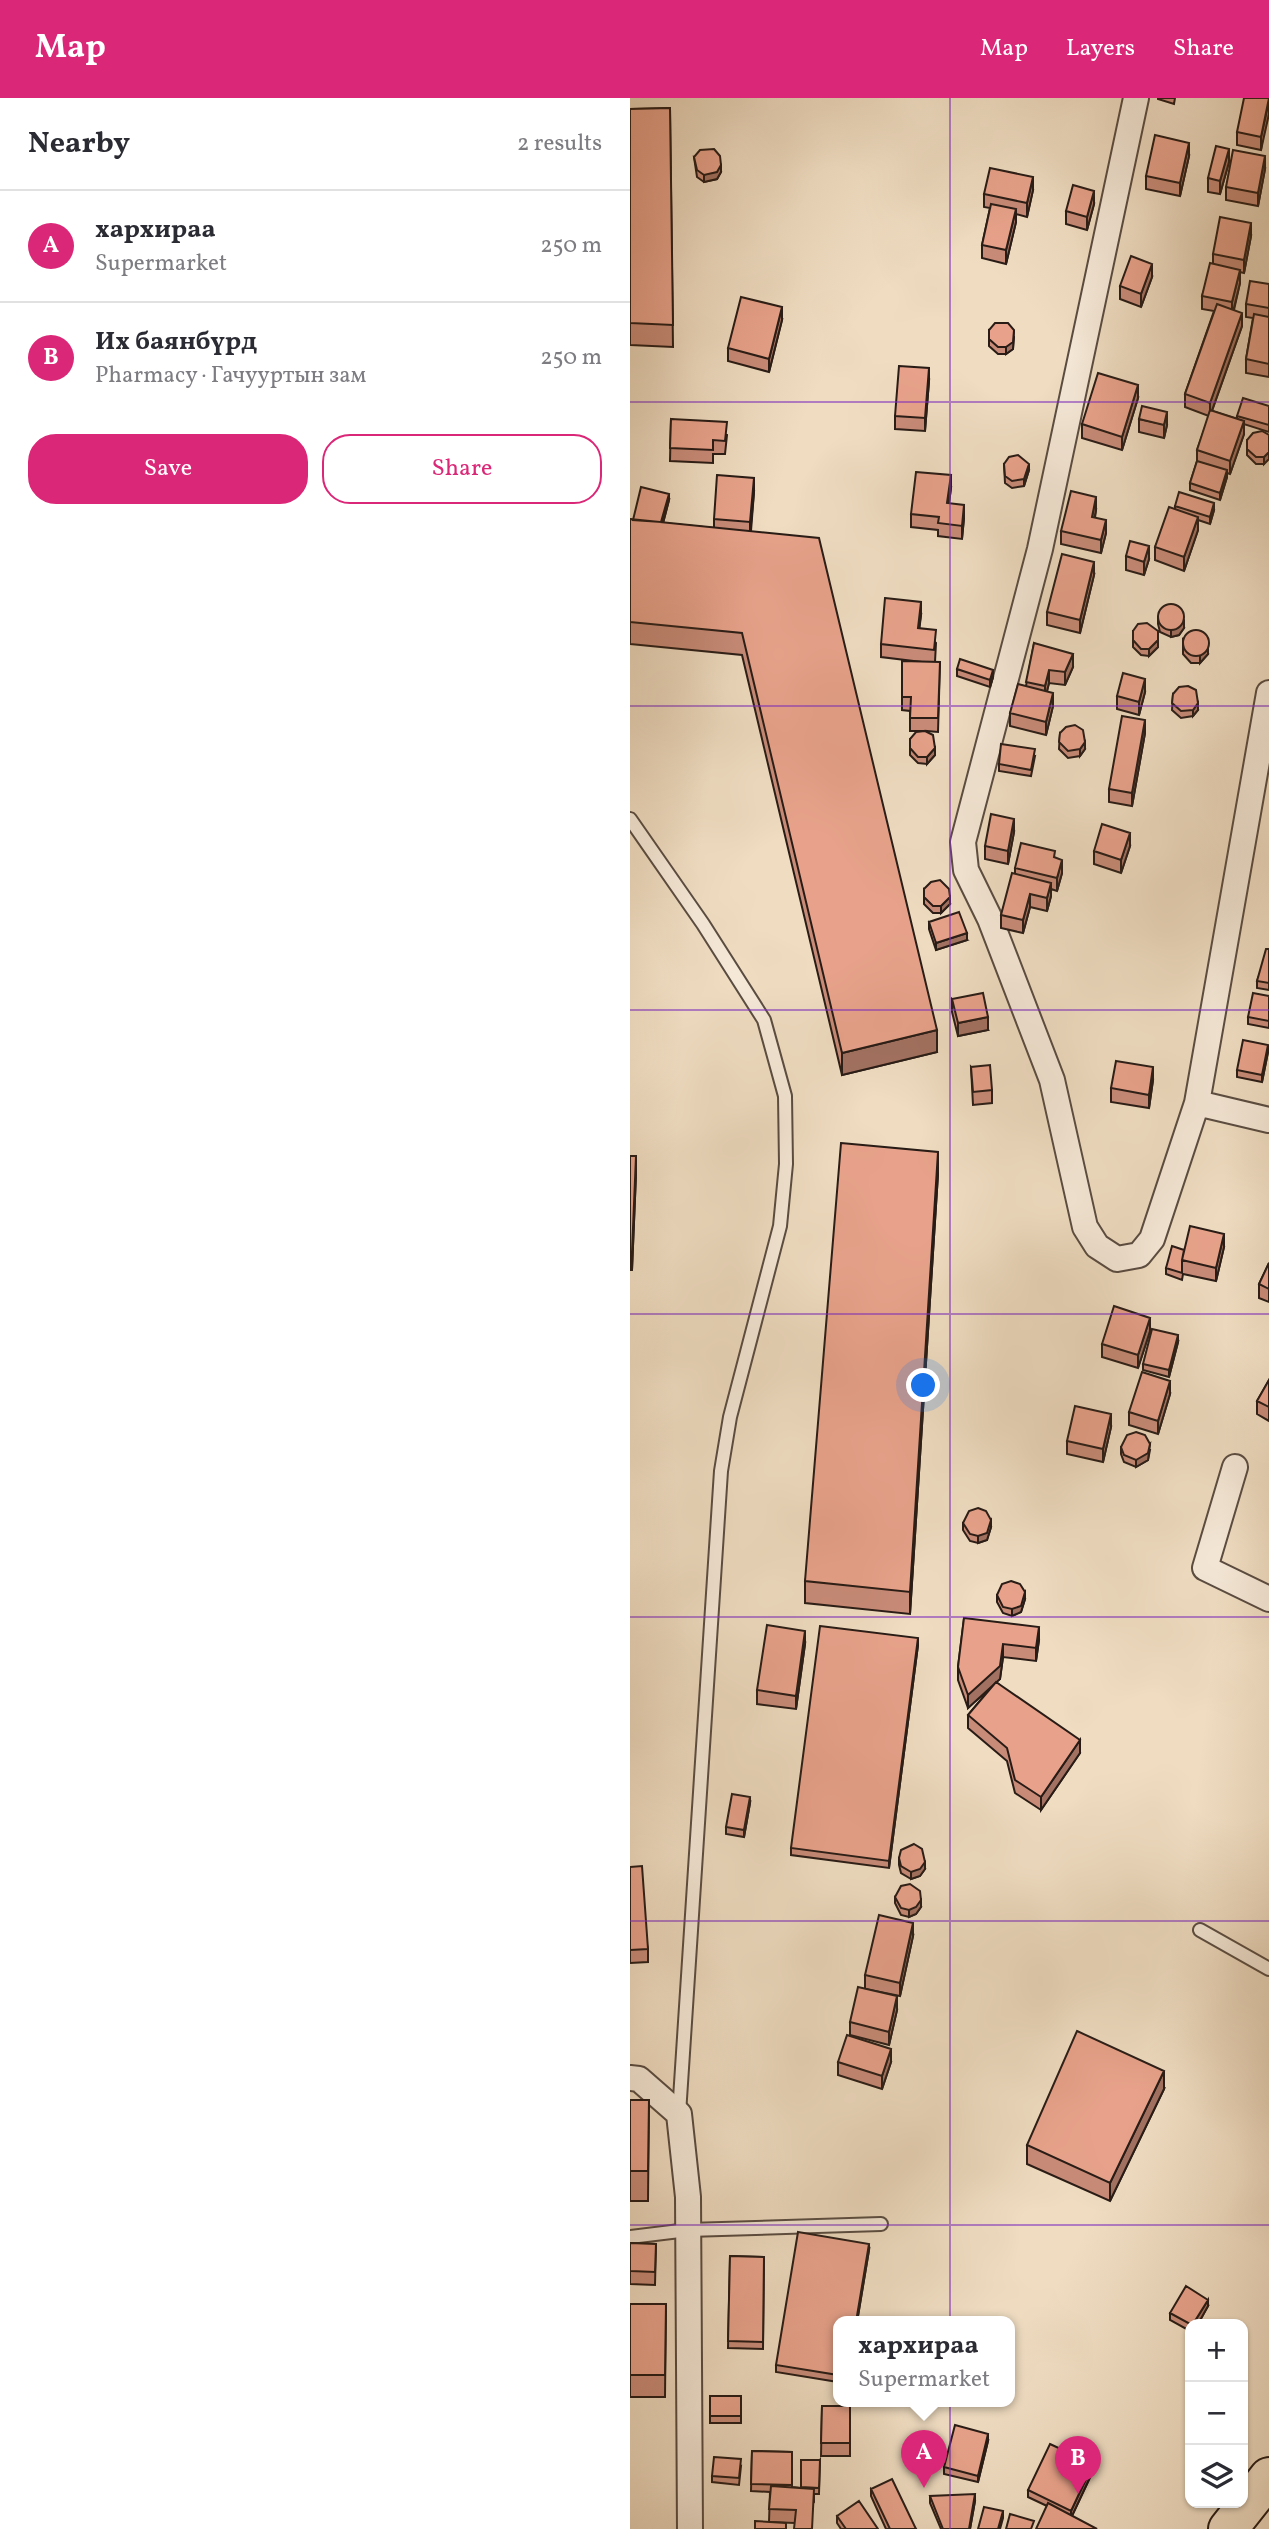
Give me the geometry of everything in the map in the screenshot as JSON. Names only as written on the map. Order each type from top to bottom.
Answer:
[{"type":"highway","points":[[1228,2529],[1269,2477]]},
{"type":"street","points":[[1136,98],[1107,250],[1040,549],[963,842],[966,870],[990,919],[1052,1080],[1086,1227],[1097,1246],[1117,1259],[1139,1255],[1152,1239],[1196,1103],[1269,694]]},
{"type":"street","points":[[1196,1103],[1269,1120]]},
{"type":"street","points":[[1235,1467],[1205,1568],[1269,1599]]},
{"type":"street","points":[[630,2078],[639,2079],[679,2114],[688,2197],[690,2529]]},
{"type":"lane","points":[[630,820],[703,924],[764,1020],[785,1096],[786,1164],[780,1226],[730,1417],[721,1471],[679,2114]]},
{"type":"lane","points":[[1200,1930],[1269,1969]]},
{"type":"lane","points":[[630,2237],[688,2230],[881,2224]]},
{"type":"building","points":[[1244,98],[1269,98],[1261,137],[1237,132]]},
{"type":"building","points":[[670,108],[673,325],[630,323],[630,109]]},
{"type":"building","points":[[1155,135],[1189,143],[1180,183],[1146,176]]},
{"type":"building","points":[[1216,146],[1229,149],[1220,181],[1208,178]]},
{"type":"building","points":[[714,149],[720,156],[721,165],[717,172],[704,175],[697,170],[694,157],[700,150]]},
{"type":"building","points":[[1233,150],[1265,156],[1258,193],[1226,187]]},
{"type":"building","points":[[990,168],[1033,177],[1027,203],[984,194]]},
{"type":"building","points":[[1073,185],[1094,191],[1087,217],[1066,211]]},
{"type":"building","points":[[991,204],[1016,209],[1006,250],[982,245]]},
{"type":"building","points":[[1220,217],[1251,223],[1244,260],[1213,254]]},
{"type":"building","points":[[1131,256],[1152,264],[1141,294],[1120,286]]},
{"type":"building","points":[[1210,263],[1240,270],[1232,302],[1202,296]]},
{"type":"building","points":[[1250,281],[1269,284],[1269,308],[1246,304]]},
{"type":"building","points":[[741,297],[782,307],[769,359],[728,348]]},
{"type":"building","points":[[1217,304],[1242,313],[1210,403],[1185,394]]},
{"type":"building","points":[[1254,314],[1269,317],[1269,364],[1246,359]]},
{"type":"building","points":[[995,323],[1008,323],[1014,330],[1013,342],[1006,347],[998,347],[989,339],[989,330]]},
{"type":"building","points":[[899,366],[929,368],[925,418],[895,416]]},
{"type":"building","points":[[1098,373],[1138,385],[1122,437],[1082,424]]},
{"type":"building","points":[[1243,398],[1269,406],[1269,425],[1237,416]]},
{"type":"building","points":[[1142,406],[1167,412],[1164,425],[1139,419]]},
{"type":"building","points":[[1210,410],[1244,421],[1230,461],[1197,450]]},
{"type":"building","points":[[671,419],[727,422],[725,441],[713,440],[713,450],[670,448]]},
{"type":"building","points":[[1262,431],[1269,435],[1269,452],[1264,457],[1256,457],[1247,449],[1247,440],[1253,433]]},
{"type":"building","points":[[1018,455],[1029,464],[1024,479],[1012,481],[1005,476],[1004,464],[1009,457]]},
{"type":"building","points":[[1197,461],[1227,470],[1220,493],[1190,483]]},
{"type":"building","points":[[916,472],[951,475],[947,503],[964,505],[962,526],[938,523],[939,517],[911,514]]},
{"type":"building","points":[[717,475],[754,478],[750,522],[714,519]]},
{"type":"building","points":[[641,487],[669,494],[661,522],[633,520]]},
{"type":"building","points":[[1071,491],[1096,497],[1092,517],[1106,520],[1101,540],[1061,531]]},
{"type":"building","points":[[1179,492],[1214,503],[1210,517],[1175,506]]},
{"type":"building","points":[[1169,507],[1198,517],[1184,557],[1155,547]]},
{"type":"building","points":[[630,519],[819,538],[937,1030],[842,1053],[742,633],[630,622]]},
{"type":"building","points":[[1130,541],[1149,546],[1144,562],[1126,556]]},
{"type":"building","points":[[1062,554],[1094,562],[1080,620],[1047,612]]},
{"type":"building","points":[[885,598],[921,602],[918,628],[936,630],[934,650],[881,644]]},
{"type":"building","points":[[1171,604],[1180,608],[1184,617],[1180,626],[1171,630],[1162,626],[1158,617],[1162,608]]},
{"type":"building","points":[[1147,623],[1158,631],[1158,640],[1149,649],[1141,649],[1133,640],[1133,631],[1138,624]]},
{"type":"building","points":[[1196,630],[1205,634],[1209,643],[1205,652],[1196,656],[1187,652],[1183,643],[1187,634]]},
{"type":"building","points":[[1034,643],[1073,654],[1065,672],[1049,670],[1045,686],[1026,682]]},
{"type":"building","points":[[960,659],[993,670],[990,680],[957,669]]},
{"type":"building","points":[[902,661],[940,662],[938,718],[910,718],[911,697],[902,697]]},
{"type":"building","points":[[1123,673],[1145,679],[1139,702],[1117,696]]},
{"type":"building","points":[[1018,684],[1053,693],[1046,722],[1010,713]]},
{"type":"building","points":[[1188,686],[1196,690],[1198,703],[1193,710],[1181,711],[1172,703],[1173,694],[1179,687]]},
{"type":"building","points":[[1122,716],[1145,720],[1132,793],[1109,789]]},
{"type":"building","points":[[1075,725],[1083,730],[1085,742],[1080,749],[1068,751],[1059,742],[1060,733],[1066,727]]},
{"type":"building","points":[[925,731],[933,735],[935,748],[927,757],[918,757],[910,748],[910,739],[916,732]]},
{"type":"building","points":[[1001,744],[1035,749],[1031,770],[999,764]]},
{"type":"building","points":[[991,814],[1014,819],[1008,851],[985,846]]},
{"type":"building","points":[[1102,824],[1130,833],[1121,860],[1094,851]]},
{"type":"building","points":[[1021,843],[1055,851],[1054,857],[1062,860],[1057,878],[1015,868]]},
{"type":"building","points":[[1012,873],[1051,883],[1047,898],[1030,894],[1023,920],[1001,915]]},
{"type":"building","points":[[940,880],[949,889],[950,897],[941,906],[933,906],[924,897],[924,889],[931,882]]},
{"type":"building","points":[[959,912],[967,933],[936,943],[929,922]]},
{"type":"building","points":[[1266,949],[1269,949],[1269,983],[1257,981]]},
{"type":"building","points":[[983,993],[988,1017],[958,1023],[952,999]]},
{"type":"building","points":[[1253,993],[1269,996],[1269,1021],[1248,1017]]},
{"type":"building","points":[[1243,1040],[1268,1045],[1262,1075],[1237,1070]]},
{"type":"building","points":[[1116,1061],[1153,1067],[1149,1095],[1111,1088]]},
{"type":"building","points":[[990,1065],[992,1090],[973,1092],[971,1067]]},
{"type":"building","points":[[841,1143],[938,1152],[910,1592],[805,1581]]},
{"type":"building","points":[[630,1156],[636,1156],[632,1252],[630,1252]]},
{"type":"building","points":[[1190,1226],[1224,1234],[1216,1268],[1182,1260]]},
{"type":"building","points":[[1172,1246],[1184,1250],[1182,1273],[1166,1268]]},
{"type":"building","points":[[1269,1263],[1269,1289],[1259,1284]]},
{"type":"building","points":[[1114,1306],[1150,1318],[1138,1355],[1102,1344]]},
{"type":"building","points":[[1152,1329],[1178,1335],[1169,1370],[1143,1364]]},
{"type":"building","points":[[1142,1372],[1170,1381],[1158,1421],[1129,1412]]},
{"type":"building","points":[[1269,1380],[1269,1407],[1257,1401]]},
{"type":"building","points":[[1075,1406],[1111,1414],[1103,1449],[1067,1441]]},
{"type":"building","points":[[1136,1432],[1145,1435],[1150,1444],[1148,1453],[1136,1460],[1124,1455],[1121,1447],[1127,1435]]},
{"type":"building","points":[[978,1508],[986,1511],[991,1520],[987,1533],[978,1536],[970,1534],[963,1523],[969,1511]]},
{"type":"building","points":[[1011,1581],[1020,1584],[1025,1592],[1021,1606],[1012,1609],[1003,1607],[997,1595],[1002,1584]]},
{"type":"building","points":[[964,1618],[1039,1627],[1036,1648],[1003,1644],[1000,1666],[968,1695],[958,1667]]},
{"type":"building","points":[[767,1625],[805,1631],[796,1696],[757,1690]]},
{"type":"building","points":[[820,1626],[918,1638],[889,1861],[791,1848]]},
{"type":"building","points":[[996,1682],[1080,1740],[1041,1797],[1015,1780],[1007,1748],[968,1715]]},
{"type":"building","points":[[732,1794],[750,1797],[744,1830],[726,1827]]},
{"type":"building","points":[[914,1844],[922,1849],[925,1862],[920,1869],[911,1872],[901,1866],[899,1858],[901,1850]]},
{"type":"building","points":[[642,1866],[648,1949],[630,1950],[630,1867]]},
{"type":"building","points":[[910,1884],[920,1891],[921,1900],[916,1907],[909,1910],[901,1908],[895,1897],[901,1886]]},
{"type":"building","points":[[879,1915],[913,1923],[900,1983],[865,1975]]},
{"type":"building","points":[[858,1987],[897,1996],[889,2032],[850,2022]]},
{"type":"building","points":[[1077,2031],[1164,2071],[1110,2183],[1027,2145]]},
{"type":"building","points":[[847,2035],[891,2049],[882,2076],[838,2062]]},
{"type":"building","points":[[630,2100],[649,2100],[648,2171],[630,2171]]},
{"type":"building","points":[[798,2232],[869,2244],[857,2316],[833,2316],[833,2374],[776,2365]]},
{"type":"building","points":[[630,2243],[656,2244],[655,2272],[630,2271]]},
{"type":"building","points":[[730,2256],[764,2257],[763,2342],[728,2341]]},
{"type":"building","points":[[1186,2286],[1208,2300],[1196,2319],[1185,2319],[1185,2321],[1170,2313]]},
{"type":"building","points":[[630,2304],[666,2304],[665,2375],[630,2375]]},
{"type":"building","points":[[710,2396],[741,2396],[741,2416],[710,2416]]},
{"type":"building","points":[[822,2406],[850,2407],[850,2443],[821,2443]]},
{"type":"building","points":[[955,2425],[988,2434],[978,2476],[944,2467]]},
{"type":"building","points":[[1050,2444],[1093,2464],[1071,2511],[1028,2490]]},
{"type":"building","points":[[752,2451],[792,2452],[792,2485],[751,2484]]},
{"type":"building","points":[[714,2457],[741,2459],[739,2478],[712,2476]]},
{"type":"building","points":[[801,2460],[820,2460],[819,2488],[801,2487]]},
{"type":"building","points":[[892,2479],[916,2529],[890,2529],[871,2489]]},
{"type":"building","points":[[771,2486],[814,2489],[812,2529],[794,2529],[796,2510],[769,2509]]},
{"type":"building","points":[[975,2494],[969,2529],[943,2529],[930,2496]]},
{"type":"building","points":[[859,2501],[878,2529],[846,2529],[837,2516]]},
{"type":"building","points":[[1048,2503],[1097,2529],[1036,2529]]},
{"type":"building","points":[[984,2507],[1003,2511],[998,2529],[978,2529]]},
{"type":"building","points":[[1010,2514],[1034,2521],[1031,2529],[1006,2529]]},
{"type":"building","points":[[755,2521],[786,2523],[786,2529],[755,2529]]},
{"type":"place","name":"хархираа","points":[[924,2488]]},
{"type":"place","name":"Их баянбүрд","points":[[1078,2494]]}]
